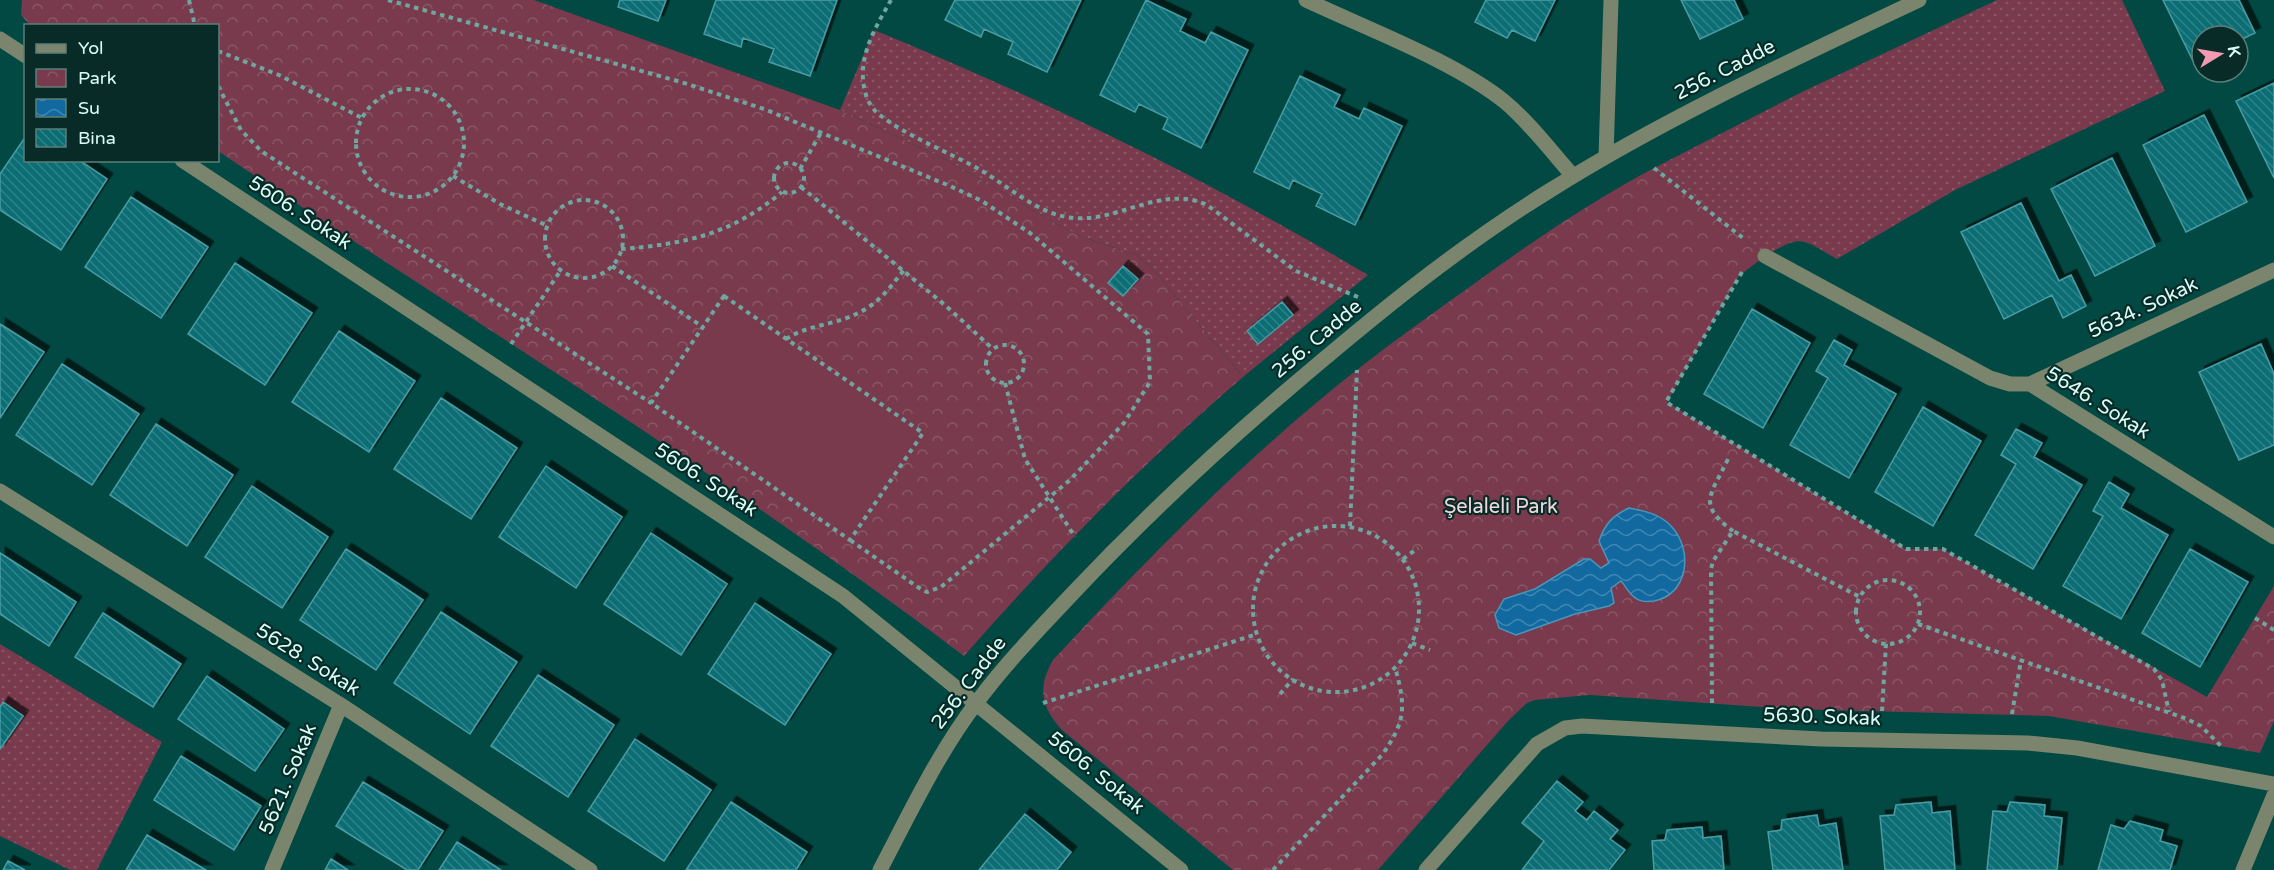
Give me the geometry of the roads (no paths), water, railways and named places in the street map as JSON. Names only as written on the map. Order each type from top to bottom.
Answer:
[{"type":"street","points":[[1306,0],[1442,64],[1490,91],[1524,121],[1573,176]]},
{"type":"street","points":[[1606,156],[1611,0]]},
{"type":"street","name":"256. Cadde","points":[[880,870],[945,748],[976,702],[1055,612],[1118,546],[1207,459],[1387,307],[1497,226],[1606,156],[1761,75],[1919,0]]},
{"type":"street","points":[[0,39],[24,55]]},
{"type":"street","name":"5606. Sokak","points":[[185,162],[792,560],[843,596],[1181,870]]},
{"type":"street","name":"5646. Sokak","points":[[1765,256],[1990,378],[2010,384],[2030,384],[2274,537]]},
{"type":"street","name":"5634. Sokak","points":[[2030,384],[2274,270]]},
{"type":"street","name":"5628. Sokak","points":[[0,491],[341,705],[591,870]]},
{"type":"street","name":"5621. Sokak","points":[[273,870],[341,705]]},
{"type":"street","name":"5630. Sokak","points":[[1426,870],[1537,744],[1565,728],[1582,726],[1821,739],[2028,743],[2100,752],[2274,784]]},
{"type":"street","points":[[2243,870],[2274,795]]},
{"type":"water","points":[[1629,508],[1657,516],[1671,526],[1678,536],[1685,559],[1684,570],[1674,590],[1654,601],[1643,601],[1631,594],[1621,581],[1611,588],[1614,603],[1609,606],[1575,614],[1516,635],[1499,628],[1495,615],[1504,599],[1535,589],[1584,559],[1590,559],[1601,568],[1609,563],[1599,541],[1610,521]]},
{"type":"park label","name":"Şelaleli Park","points":[[1501,507]]}]
